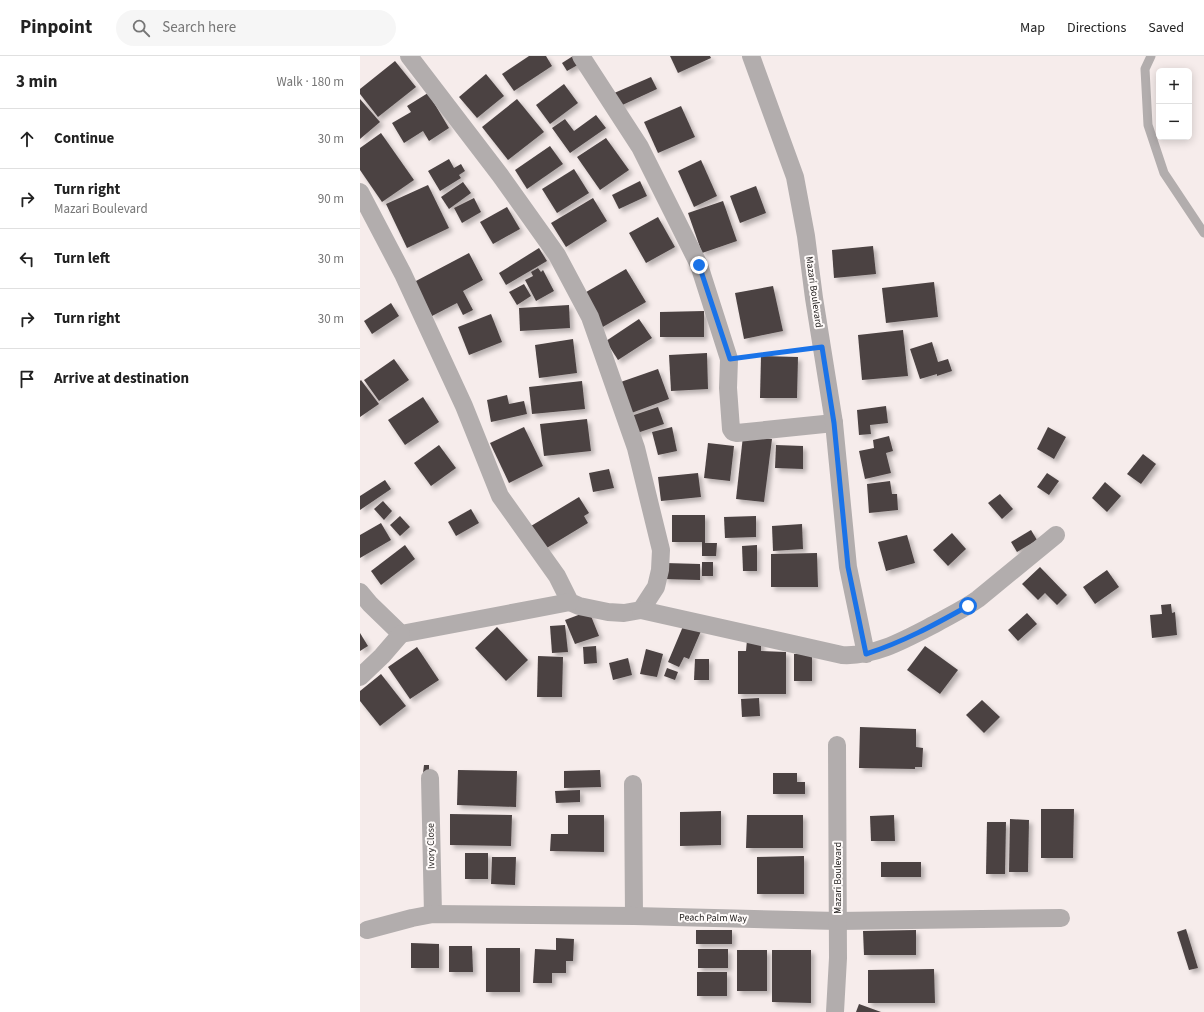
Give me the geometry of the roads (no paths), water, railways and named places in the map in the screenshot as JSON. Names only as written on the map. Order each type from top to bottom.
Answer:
[{"type":"street","points":[[409,56],[500,176],[557,255],[590,317],[636,448],[661,550],[660,570],[656,587],[641,610]]},
{"type":"street","points":[[581,56],[640,147],[699,265],[730,359],[728,388],[731,429],[733,432],[737,433],[834,423]]},
{"type":"street","name":"Mazari Boulevard","points":[[751,56],[795,177],[806,236],[814,298],[834,423],[848,567],[866,654]]},
{"type":"street","points":[[360,192],[403,274],[464,406],[500,496],[557,576],[570,602]]},
{"type":"street","points":[[360,677],[382,656],[401,634],[570,602],[579,606],[608,612],[624,613],[641,610],[842,655],[853,656],[866,654],[888,647],[912,636],[978,600],[1056,536]]},
{"type":"street","points":[[360,592],[370,604],[401,634]]},
{"type":"street","name":"Mazari Boulevard","points":[[835,1012],[838,958],[837,745]]},
{"type":"street","name":"Ivory Close","points":[[430,778],[433,914]]},
{"type":"street","points":[[633,784],[634,916]]},
{"type":"street","name":"Peach Palm Way","points":[[367,930],[433,914],[838,920],[1061,918]]},
{"type":"lane","points":[[1151,56],[1145,69],[1148,125],[1164,173],[1204,233]]}]
